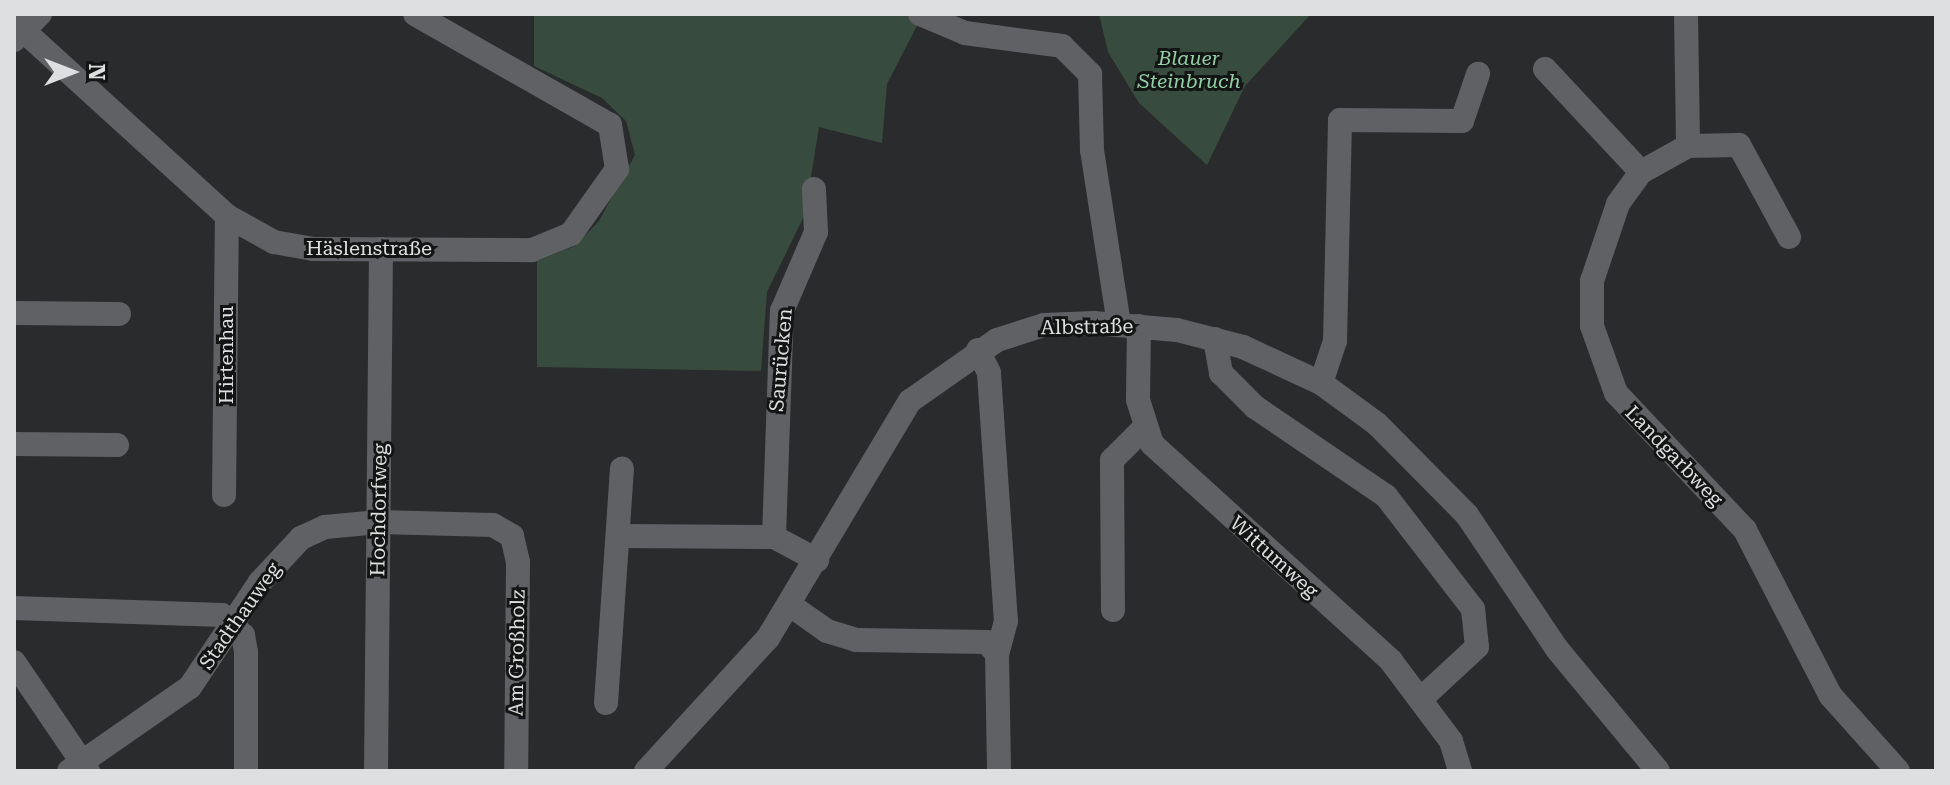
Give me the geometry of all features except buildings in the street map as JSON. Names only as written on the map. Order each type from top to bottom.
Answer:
[{"type":"street","name":"Häslenstraße","points":[[22,26],[227,216],[297,248],[532,250],[571,234],[617,169],[610,125],[415,14]]},
{"type":"street","points":[[920,14],[965,33],[1062,46],[1090,74],[1092,150],[1129,325],[1144,428],[1112,460],[1113,610]]},
{"type":"street","points":[[1686,14],[1688,146]]},
{"type":"street","points":[[1545,69],[1641,172]]},
{"type":"street","points":[[1321,383],[1335,341],[1335,180],[1340,120],[1462,121],[1478,74]]},
{"type":"street","name":"Landgarbweg","points":[[1789,237],[1739,145],[1688,146],[1641,172],[1618,204],[1592,281],[1592,326],[1605,372],[1639,424],[1745,530],[1830,695],[1898,771]]},
{"type":"street","name":"Saurücken","points":[[774,537],[782,311],[816,232],[814,189]]},
{"type":"street","name":"Hirtenhau","points":[[224,495],[227,216]]},
{"type":"street","name":"Hochdorfweg","points":[[376,771],[381,249]]},
{"type":"street","points":[[14,313],[119,314]]},
{"type":"street","name":"Albstraße","points":[[646,771],[739,674],[790,605],[894,419],[928,383],[978,350],[1044,325],[1129,325],[1215,339],[1321,383],[1377,424],[1467,515],[1557,649],[1658,771]]},
{"type":"street","points":[[1215,339],[1221,373],[1255,407],[1386,496],[1473,609],[1477,647],[1423,697]]},
{"type":"street","points":[[978,350],[989,373],[1006,621],[997,654],[999,771]]},
{"type":"street","name":"Wittumweg","points":[[1144,428],[1163,457],[1423,697],[1451,741],[1460,771]]},
{"type":"street","points":[[14,444],[117,445]]},
{"type":"street","points":[[606,703],[621,536],[622,469]]},
{"type":"street","name":"Stadthauweg","points":[[80,768],[190,687],[260,582],[301,538],[325,527],[379,522],[493,525],[512,536]]},
{"type":"street","name":"Am Großholz","points":[[512,536],[518,562],[516,771]]},
{"type":"street","points":[[621,536],[774,537],[817,560]]},
{"type":"street","points":[[790,605],[840,636],[987,642],[997,654]]},
{"type":"street","points":[[14,608],[209,609],[234,625],[246,652],[246,771]]},
{"type":"street","points":[[14,662],[80,768]]},
{"type":"green space","points":[[534,14],[923,14],[887,84],[882,143],[819,127],[805,214],[767,292],[761,371],[537,367],[537,261],[575,246],[599,221],[635,155],[626,121],[602,98],[534,66]]},
{"type":"green space","name":"Blauer Steinbruch","points":[[1099,14],[1311,14],[1245,86],[1207,165],[1139,103],[1108,52]]}]
